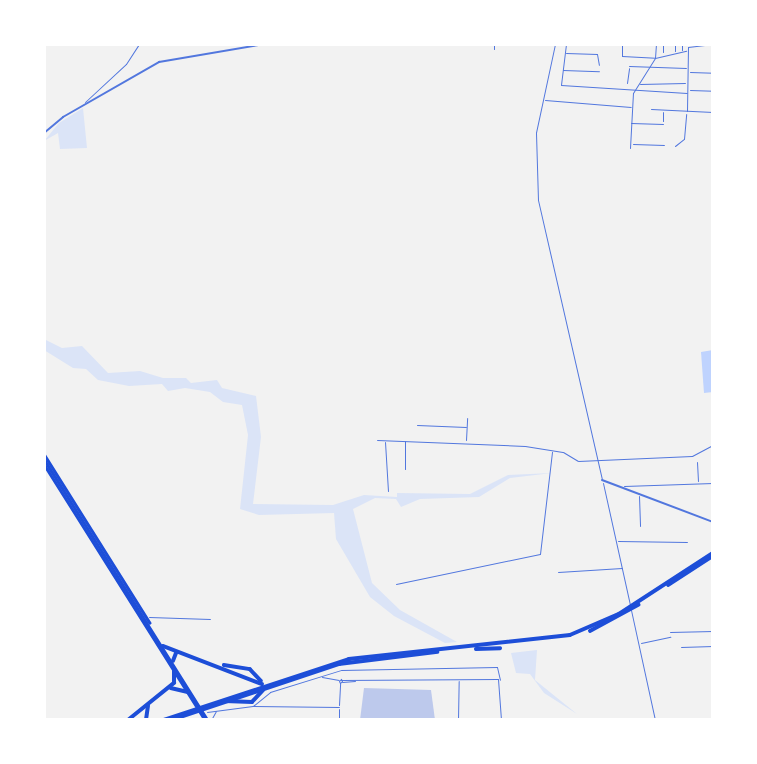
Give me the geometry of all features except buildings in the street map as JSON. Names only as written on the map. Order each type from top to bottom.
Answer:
[{"type":"highway","points":[[164,720],[263,683],[327,666],[368,658],[511,646],[572,636],[604,623],[639,603],[713,554]]},
{"type":"highway","points":[[163,646],[263,683]]},
{"type":"highway","points":[[173,661],[178,652]]},
{"type":"highway","points":[[219,665],[250,669],[263,683]]},
{"type":"highway","points":[[128,720],[169,689],[176,680],[174,670]]},
{"type":"highway","points":[[211,703],[312,670]]},
{"type":"highway","points":[[239,692],[245,685],[245,676]]},
{"type":"highway","points":[[169,689],[181,687],[188,692]]},
{"type":"highway","points":[[219,701],[252,702],[262,690]]},
{"type":"highway","points":[[146,720],[149,704]]},
{"type":"highway","points":[[172,720],[186,712]]},
{"type":"highway","points":[[146,713],[153,720]]},
{"type":"main road","points":[[44,454],[114,573],[147,617],[208,720]]},
{"type":"main road","points":[[44,459],[174,670],[208,720]]},
{"type":"main road","points":[[44,464],[153,629]]},
{"type":"street","points":[[85,104],[85,97],[119,71],[139,44]]},
{"type":"street","points":[[44,133],[85,104],[179,55],[264,44]]},
{"type":"street","points":[[494,44],[494,49]]},
{"type":"street","points":[[555,44],[536,133],[538,200],[655,720]]},
{"type":"street","points":[[566,44],[561,85],[633,93],[713,91]]},
{"type":"street","points":[[586,44],[590,45]]},
{"type":"street","points":[[622,44],[622,56],[655,58],[688,50]]},
{"type":"street","points":[[630,148],[633,93],[655,58],[656,44]]},
{"type":"street","points":[[663,44],[663,55]]},
{"type":"street","points":[[674,44],[675,54]]},
{"type":"street","points":[[682,44],[682,52]]},
{"type":"street","points":[[675,146],[684,139],[690,45],[712,44],[713,51]]},
{"type":"street","points":[[564,52],[597,54],[599,65]]},
{"type":"street","points":[[627,83],[629,58]]},
{"type":"street","points":[[629,66],[687,68]]},
{"type":"street","points":[[562,70],[599,71]]},
{"type":"street","points":[[688,72],[713,73]]},
{"type":"street","points":[[638,84],[687,83]]},
{"type":"street","points":[[543,100],[631,107]]},
{"type":"street","points":[[651,109],[713,113]]},
{"type":"street","points":[[631,123],[663,125],[663,109]]},
{"type":"street","points":[[631,144],[664,144]]},
{"type":"street","points":[[466,442],[467,418]]},
{"type":"street","points":[[417,425],[466,427]]},
{"type":"street","points":[[405,439],[405,469]]},
{"type":"street","points":[[377,440],[466,442],[552,450],[576,460],[692,456],[713,445]]},
{"type":"street","points":[[384,440],[388,491]]},
{"type":"street","points":[[396,584],[540,554],[552,450]]},
{"type":"street","points":[[697,462],[698,484]]},
{"type":"street","points":[[603,480],[713,522]]},
{"type":"street","points":[[622,487],[713,483]]},
{"type":"street","points":[[639,494],[640,526]]},
{"type":"street","points":[[616,541],[687,542]]},
{"type":"street","points":[[558,572],[622,568]]},
{"type":"street","points":[[147,617],[210,619]]},
{"type":"street","points":[[670,632],[713,631]]},
{"type":"street","points":[[639,642],[670,637]]},
{"type":"street","points":[[681,647],[713,646]]},
{"type":"street","points":[[253,706],[270,692],[341,670],[497,667],[500,680],[500,720]]},
{"type":"street","points":[[320,677],[341,681],[500,680]]},
{"type":"street","points":[[458,679],[458,720]]},
{"type":"street","points":[[339,720],[341,681]]},
{"type":"street","points":[[207,712],[253,706],[339,707]]},
{"type":"street","points":[[201,708],[211,715]]},
{"type":"street","points":[[208,720],[218,710]]},
{"type":"shaded area","points":[[83,108],[87,148],[60,149],[58,133],[44,141],[59,123]]},
{"type":"shaded area","points":[[44,339],[62,348],[82,346],[108,373],[140,371],[163,378],[186,378],[191,383],[217,380],[222,388],[256,396],[261,437],[253,504],[333,505],[364,495],[397,497],[397,493],[470,494],[508,475],[552,473],[510,478],[479,497],[420,499],[401,507],[396,499],[375,498],[353,509],[372,583],[400,610],[457,642],[445,643],[394,616],[370,597],[336,539],[334,513],[259,515],[240,509],[248,435],[242,405],[223,402],[210,392],[185,388],[168,391],[162,384],[129,386],[98,380],[86,369],[73,368],[44,350]]},
{"type":"shaded area","points":[[537,650],[535,680],[577,714],[544,693],[530,674],[516,673],[511,653]]},
{"type":"water","points":[[713,350],[713,392],[704,393],[701,352]]}]
